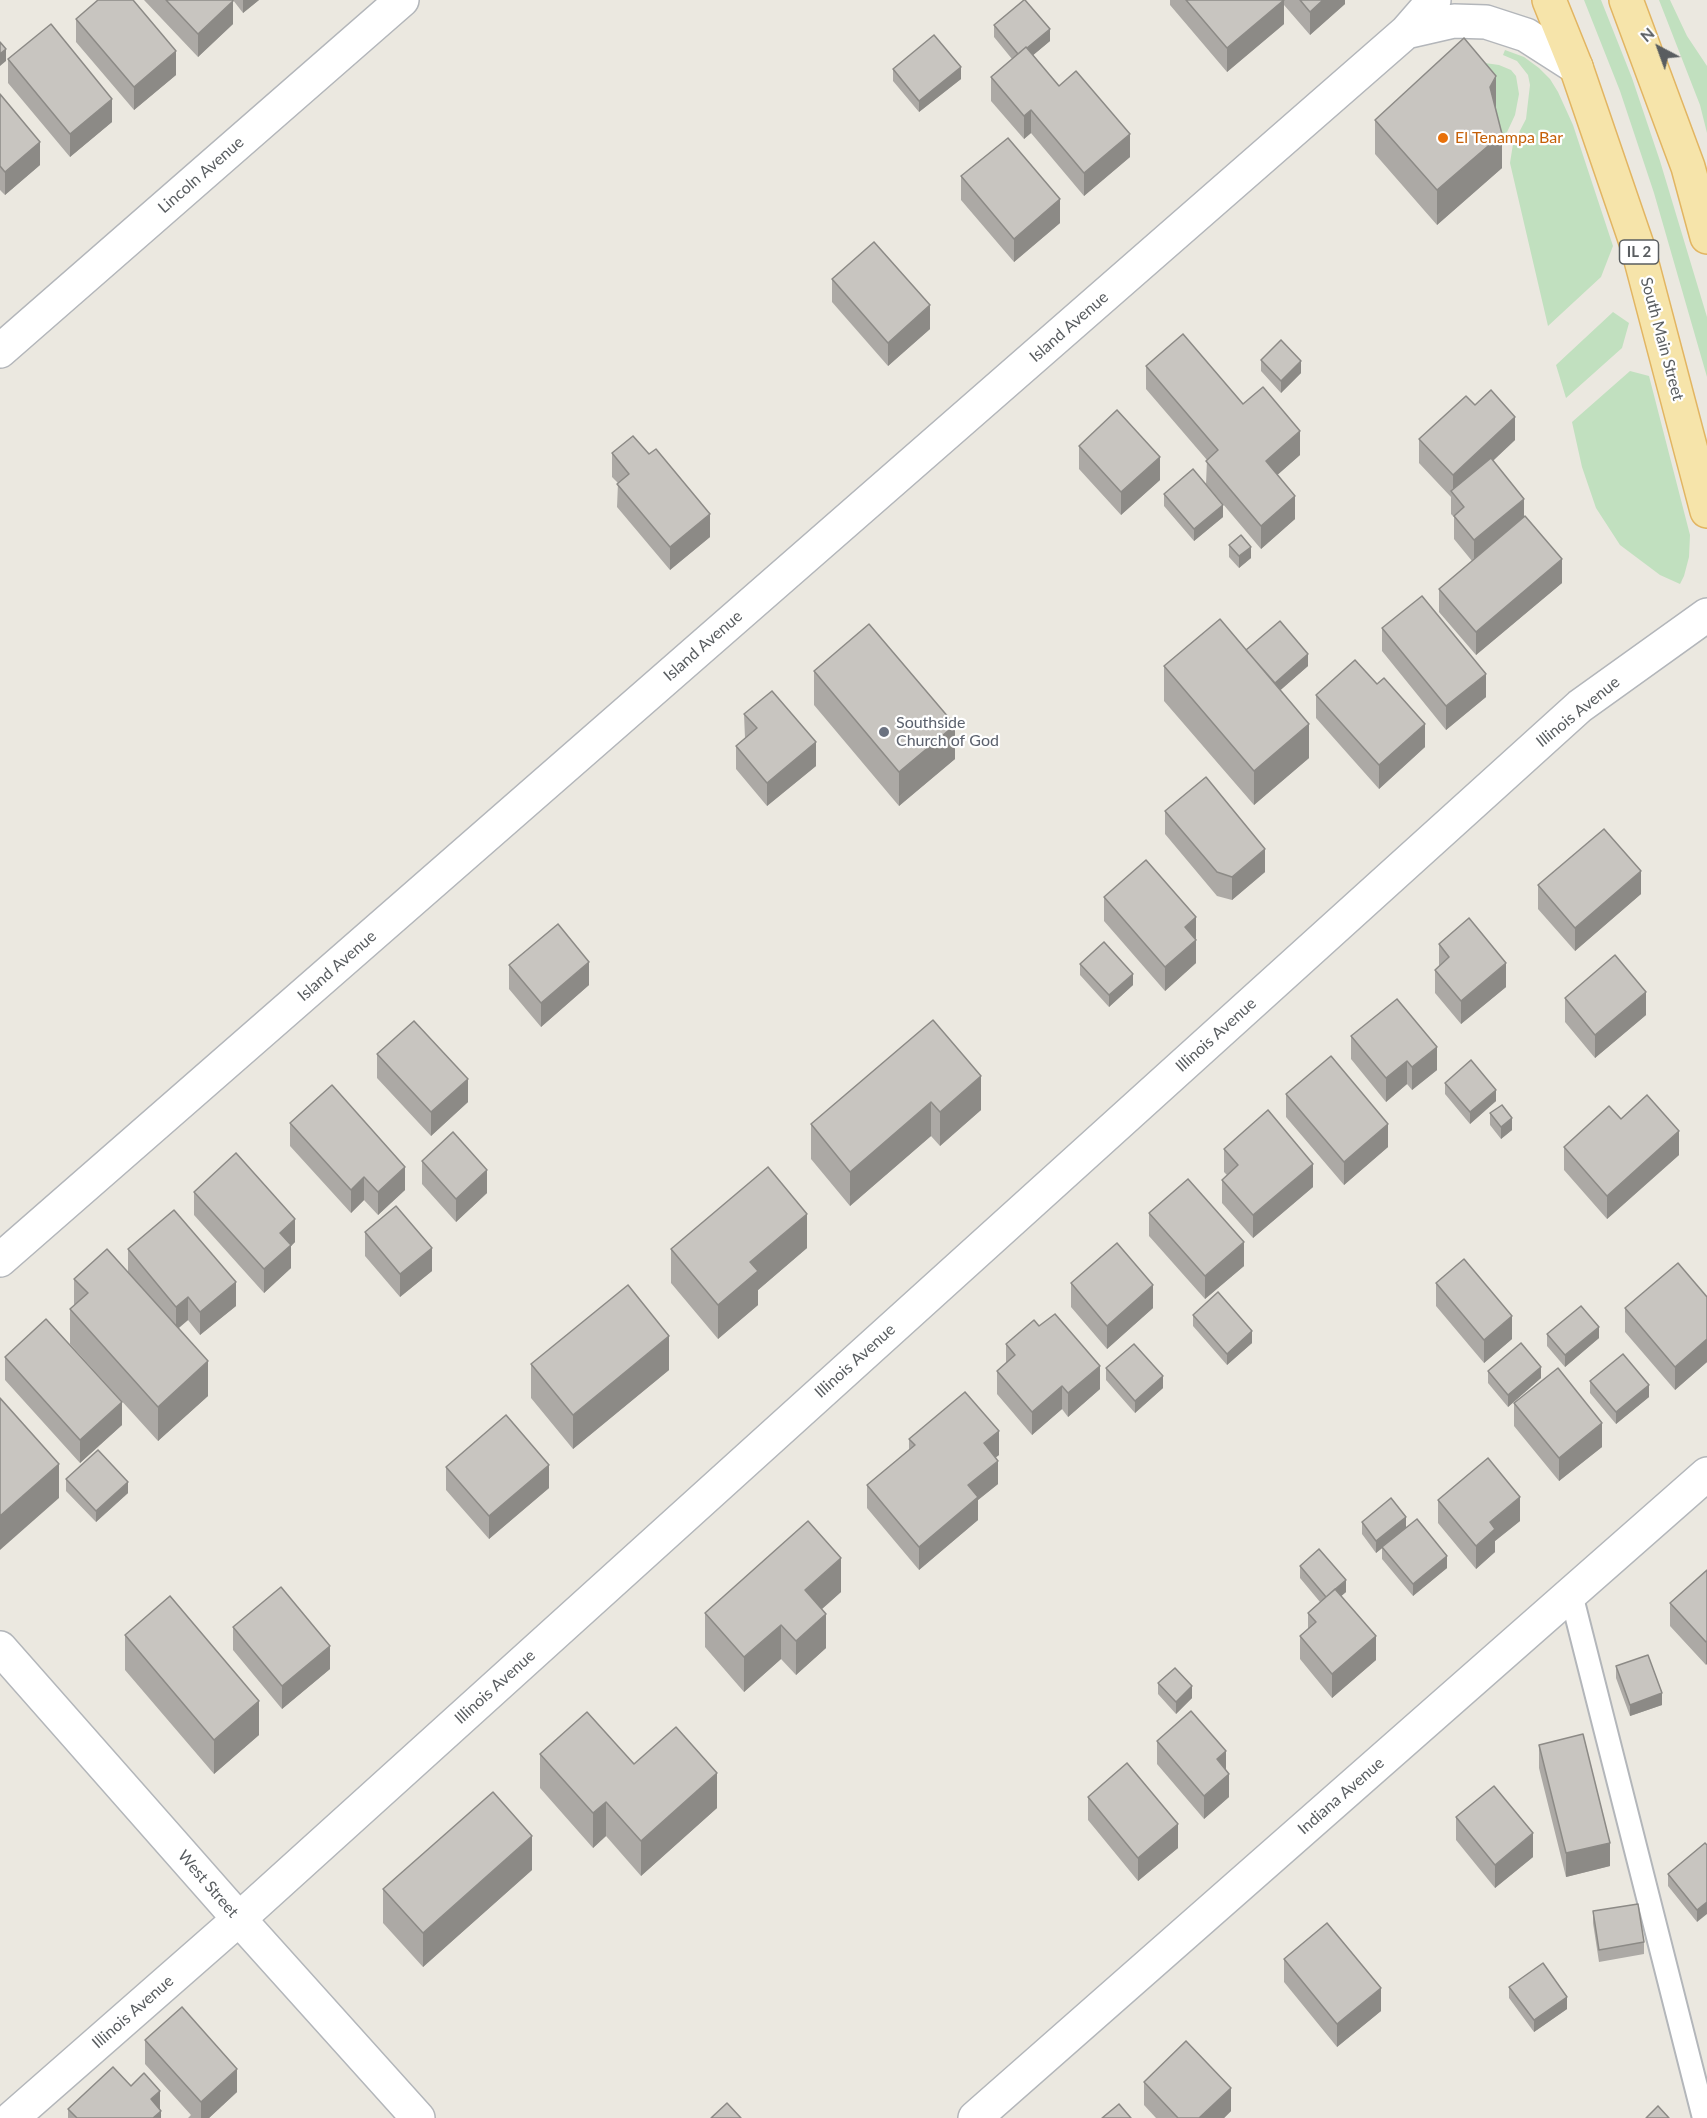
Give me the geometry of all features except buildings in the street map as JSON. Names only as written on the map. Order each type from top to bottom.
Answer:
[{"type":"main road","name":"South Main Street","points":[[1549,0],[1576,67],[1637,245],[1707,511]]},
{"type":"main road","points":[[1626,0],[1688,167],[1707,237]]},
{"type":"street","name":"Lincoln Avenue","points":[[0,351],[402,0]]},
{"type":"street","name":"Island Avenue","points":[[0,1260],[1406,32],[1434,0]]},
{"type":"street","name":"Island Avenue","points":[[1406,32],[1454,21],[1486,22],[1526,35],[1576,67]]},
{"type":"street","name":"Illinois Avenue","points":[[12,2118],[239,1919],[1571,714],[1707,615]]},
{"type":"street","name":"Indiana Avenue","points":[[975,2118],[1707,1474]]},
{"type":"street","name":"West Street","points":[[0,1648],[418,2118]]},
{"type":"lane","points":[[1571,1594],[1704,2118]]},
{"type":"green space","points":[[1584,0],[1601,0],[1632,78],[1660,161],[1707,317],[1707,377],[1654,193],[1620,91]]},
{"type":"green space","points":[[1659,0],[1670,0],[1687,36],[1707,66],[1707,133],[1700,105]]},
{"type":"green space","points":[[1505,50],[1524,57],[1539,68],[1558,92],[1573,125],[1613,246],[1601,277],[1548,326],[1510,163],[1513,144],[1526,119],[1530,85],[1528,75],[1517,61],[1503,55]]},
{"type":"green space","points":[[1471,61],[1499,65],[1511,70],[1516,76],[1519,94],[1515,115],[1502,143]]},
{"type":"green space","points":[[1613,312],[1629,323],[1622,348],[1566,398],[1556,365]]},
{"type":"green space","points":[[1630,371],[1649,376],[1690,535],[1689,557],[1680,584],[1660,575],[1620,545],[1596,508],[1582,467],[1572,422]]},
{"type":"place","name":"El Tenampa Bar","points":[[1443,138]]},
{"type":"place","name":"Southside Church of God","points":[[884,732]]}]
